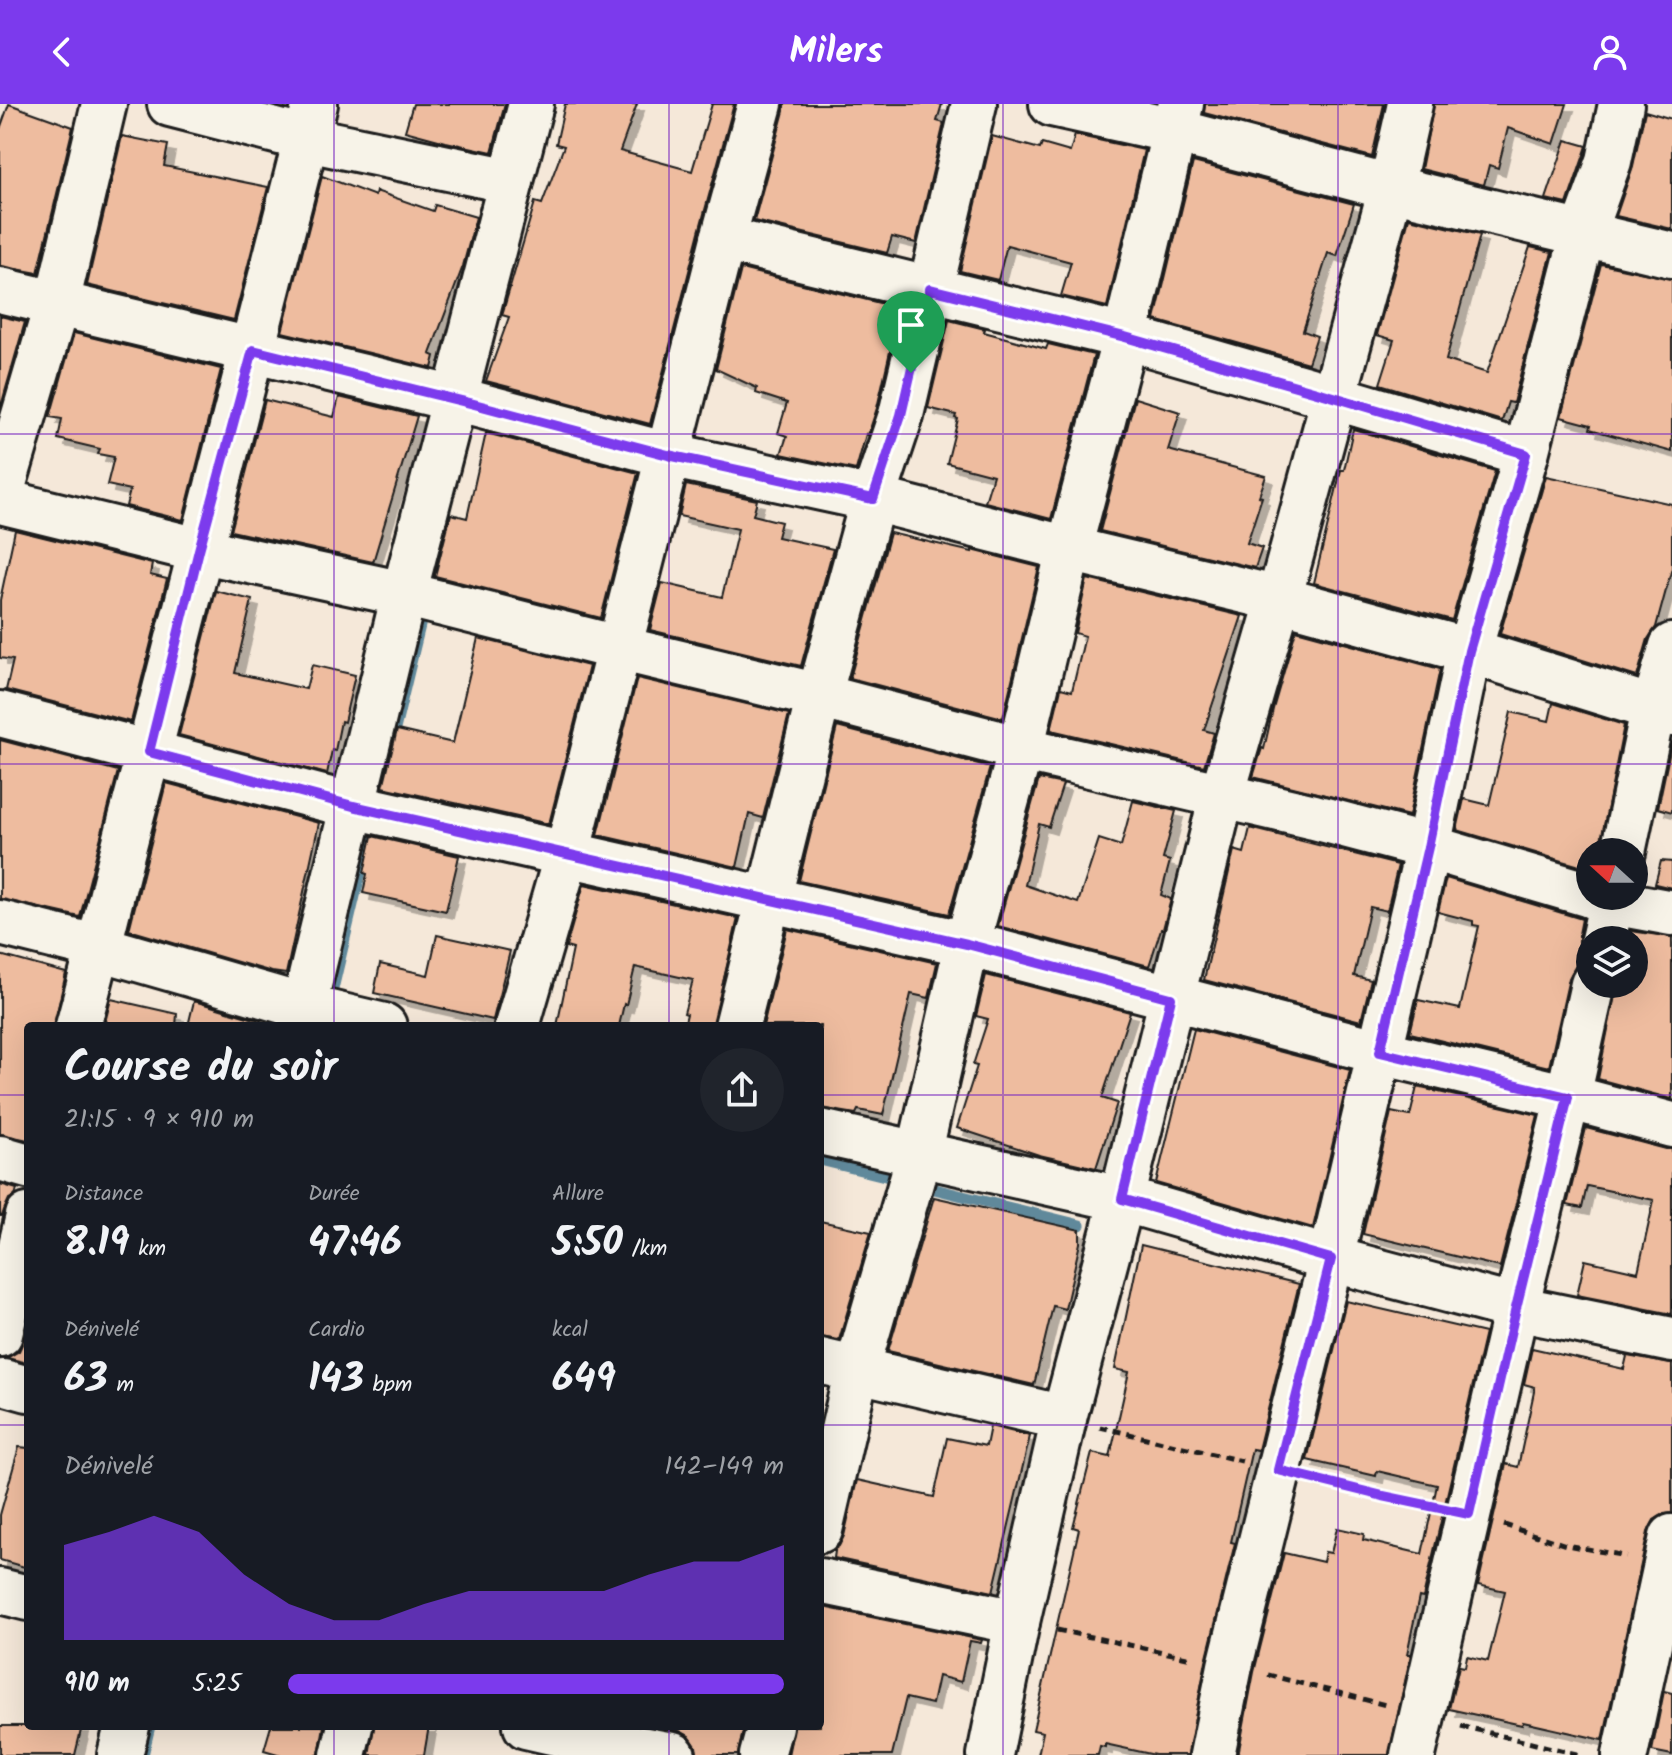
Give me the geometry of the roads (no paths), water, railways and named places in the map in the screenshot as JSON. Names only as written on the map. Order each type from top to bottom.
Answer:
[{"type":"street","points":[[104,104],[57,303],[0,499],[199,550],[404,594],[1021,749],[1314,817],[1428,847],[1576,897]]},
{"type":"street","points":[[170,104],[311,122],[511,181]]},
{"type":"street","points":[[302,1016],[404,594],[531,104]]},
{"type":"street","points":[[518,1022],[567,854],[760,104]]},
{"type":"street","points":[[738,1022],[819,696],[873,499],[901,415],[974,104]]},
{"type":"street","points":[[1052,104],[1178,118],[1391,188],[1672,255]]},
{"type":"street","points":[[990,1755],[1064,1418],[1222,795],[1391,188],[1410,104]]},
{"type":"street","points":[[1212,1755],[1230,1666],[1331,1259],[1428,847],[1469,651],[1526,454],[1583,233],[1609,161],[1621,104]]},
{"type":"street","points":[[824,1495],[839,1365],[919,1155],[967,944],[1021,749],[1178,118]]},
{"type":"street","points":[[79,1022],[100,948],[127,826],[149,752],[311,122]]},
{"type":"street","points":[[723,239],[1125,337],[1526,454]]},
{"type":"street","points":[[0,290],[455,399],[668,455],[873,499],[1279,599],[1469,651],[1663,712]]},
{"type":"street","points":[[1627,838],[1663,712],[1672,646]]},
{"type":"street","points":[[0,714],[353,806],[967,944],[1672,1125]]},
{"type":"street","points":[[1642,910],[1672,913]]},
{"type":"street","points":[[0,923],[100,948],[302,1016],[351,1022]]},
{"type":"street","points":[[1418,1735],[1590,998]]},
{"type":"street","points":[[824,1133],[1122,1199],[1516,1308],[1672,1340]]},
{"type":"street","points":[[0,1158],[24,1165]]},
{"type":"street","points":[[0,1334],[24,1233]]},
{"type":"street","points":[[839,1365],[1064,1418]]},
{"type":"street","points":[[1625,1755],[1669,1550]]},
{"type":"street","points":[[824,1582],[1017,1622]]},
{"type":"street","points":[[0,1591],[24,1597]]},
{"type":"street","points":[[120,1755],[126,1730]]},
{"type":"street","points":[[343,1755],[349,1730]]},
{"type":"street","points":[[762,1755],[769,1730]]},
{"type":"street","points":[[552,1735],[673,1755]]},
{"type":"waterway","points":[[428,591],[445,522]]},
{"type":"waterway","points":[[377,804],[423,613]]},
{"type":"waterway","points":[[329,1006],[373,820]]},
{"type":"waterway","points":[[824,1161],[901,1180]]},
{"type":"waterway","points":[[918,1185],[1080,1225]]},
{"type":"waterway","points":[[143,1755],[149,1730]]}]
